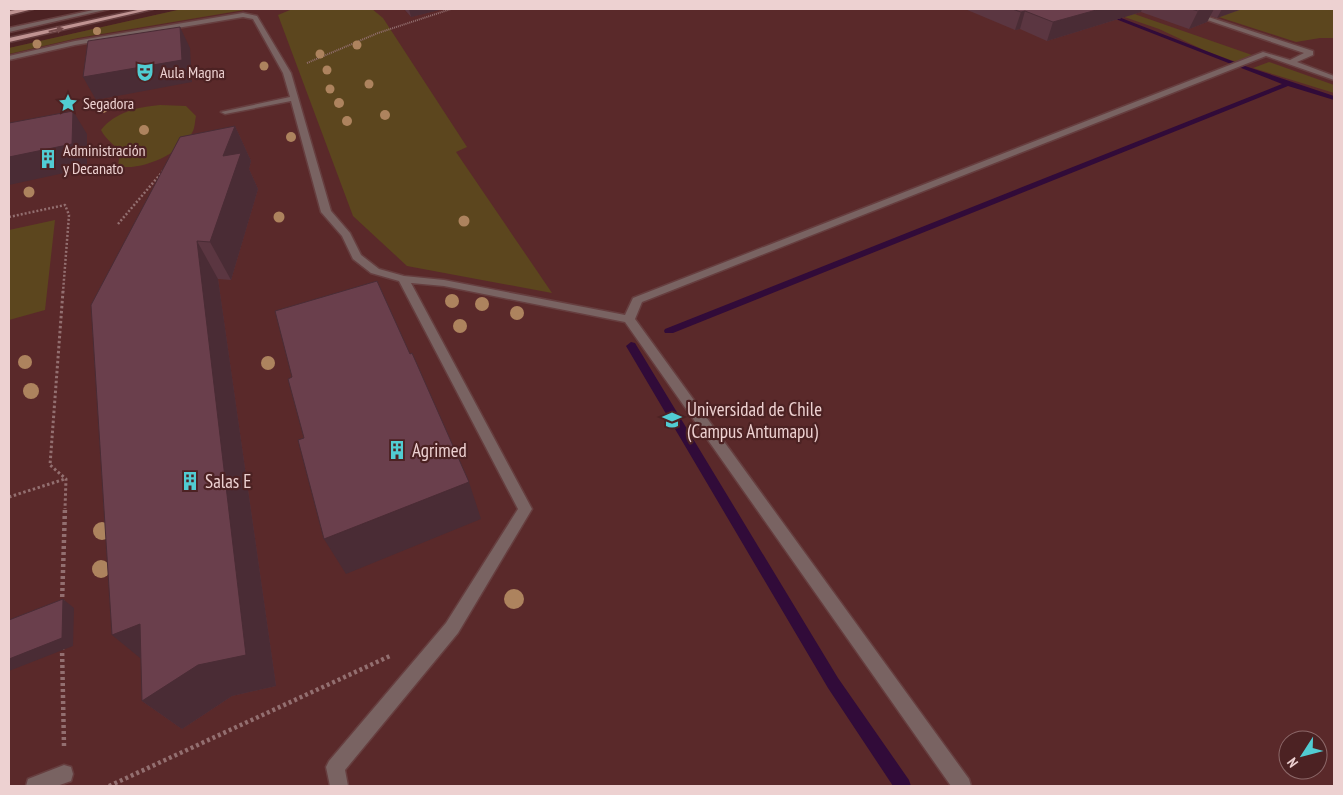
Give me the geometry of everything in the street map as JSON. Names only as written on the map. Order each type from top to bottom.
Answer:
[{"type":"main road","points":[[9,13],[30,9]]},
{"type":"main road","points":[[9,40],[150,9]]},
{"type":"lane","points":[[9,25],[82,9]]},
{"type":"lane","points":[[9,30],[106,9]]},
{"type":"lane","points":[[1178,9],[1310,54],[1295,60]]},
{"type":"lane","points":[[9,58],[75,43],[243,14],[255,17],[287,73],[326,212],[346,235],[357,257],[374,271],[403,280],[444,283],[629,319],[962,786]]},
{"type":"lane","points":[[629,319],[637,300],[1238,67],[1266,54],[1334,70]]},
{"type":"lane","points":[[1295,60],[1334,78]]},
{"type":"lane","points":[[225,112],[294,98]]},
{"type":"lane","points":[[339,786],[335,767],[452,628],[525,509],[403,280]]},
{"type":"lane","points":[[35,786],[64,774]]},
{"type":"path","points":[[287,73],[380,31],[452,9]]},
{"type":"path","points":[[118,224],[165,168]]},
{"type":"path","points":[[9,217],[65,205],[69,215],[50,465],[66,479]]},
{"type":"path","points":[[9,497],[66,479]]},
{"type":"path","points":[[62,604],[66,479]]},
{"type":"path","points":[[62,643],[64,774]]},
{"type":"path","points":[[109,786],[398,653]]},
{"type":"shaded area","name":"Universidad de Chile (Campus Antumapu)","points":[[182,9],[404,9],[411,17],[443,9],[1334,9],[1334,786],[9,786],[9,48]]},
{"type":"shaded area","points":[[182,9],[250,9],[78,38],[9,54],[9,48]]},
{"type":"shaded area","points":[[289,9],[372,9],[383,18],[467,147],[456,152],[552,293],[407,266],[353,216],[278,15]]},
{"type":"shaded area","points":[[1101,9],[1120,9],[1252,55],[1236,62],[1206,51],[1159,29]]},
{"type":"shaded area","points":[[1194,9],[1334,9],[1334,38],[1296,42]]},
{"type":"shaded area","points":[[1269,62],[1334,85],[1334,93],[1253,68]]},
{"type":"shaded area","points":[[160,105],[186,106],[196,116],[194,129],[188,139],[180,147],[160,159],[138,166],[118,166],[120,152],[105,137],[101,130],[113,119],[128,111]]},
{"type":"shaded area","points":[[55,220],[45,310],[9,320],[9,230]]},
{"type":"building","points":[[1012,9],[1100,9],[1053,22],[1025,11],[1021,12]]},
{"type":"building","points":[[180,27],[182,60],[83,77],[88,41]]},
{"type":"building","points":[[73,111],[72,144],[9,157],[9,123]]},
{"type":"building","name":"Salas E","points":[[235,126],[223,156],[241,153],[210,242],[197,241],[246,655],[198,665],[142,701],[140,624],[112,635],[91,305],[180,137]]},
{"type":"building","name":"Agrimed","points":[[377,281],[410,354],[412,353],[469,482],[324,539],[298,440],[304,438],[288,379],[292,377],[275,311]]},
{"type":"building","points":[[63,599],[62,638],[9,659],[9,620]]},
{"type":"waterway","points":[[1093,9],[1243,67],[1334,98]]},
{"type":"waterway","points":[[669,331],[1287,84]]},
{"type":"waterway","points":[[631,346],[833,683],[903,786]]},
{"type":"place","name":"Aula Magna","points":[[145,72]]},
{"type":"place","name":"Segadora","points":[[68,103]]},
{"type":"place","name":"Administración y Decanato","points":[[48,159]]},
{"type":"place","name":"Universidad de Chile (Campus Antumapu)","points":[[672,420]]},
{"type":"place","name":"Agrimed","points":[[397,450]]},
{"type":"place","name":"Salas E","points":[[190,481]]}]
